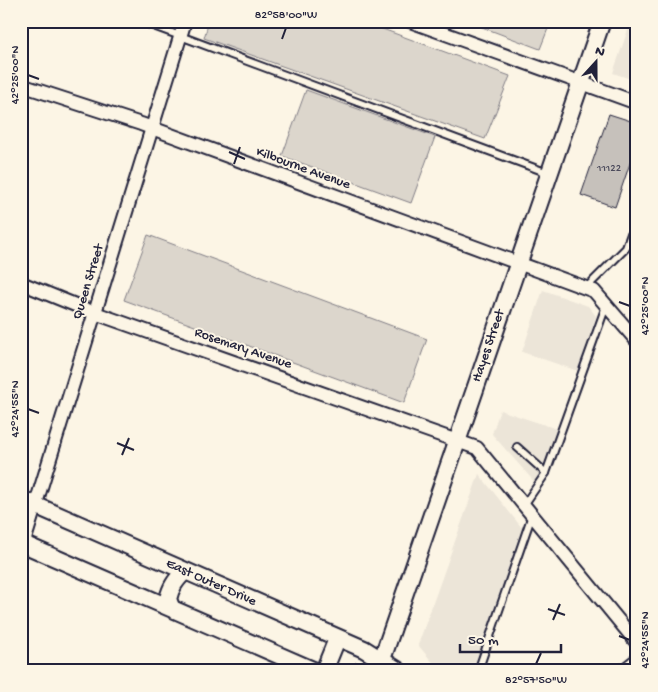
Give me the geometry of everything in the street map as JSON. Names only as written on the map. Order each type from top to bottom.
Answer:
[{"type":"street","name":"Queen Street","points":[[22,546],[29,502],[95,313],[185,21]]},
{"type":"street","points":[[410,21],[637,104]]},
{"type":"street","name":"Hayes Street","points":[[380,665],[456,439],[602,21]]},
{"type":"street","name":"Kilbourne Avenue","points":[[21,85],[152,129],[594,291],[637,341]]},
{"type":"street","name":"Rosemary Avenue","points":[[21,283],[95,313],[477,448],[637,643]]},
{"type":"street","name":"East Outer Drive","points":[[29,502],[364,650],[380,665],[399,671]]},
{"type":"street","points":[[22,546],[171,607],[315,671]]},
{"type":"street","points":[[171,607],[168,599],[173,582],[184,572]]},
{"type":"street","points":[[324,671],[337,639]]},
{"type":"street","points":[[624,671],[637,660]]},
{"type":"lane","points":[[140,21],[549,173]]},
{"type":"lane","points":[[586,288],[626,248],[637,217]]},
{"type":"lane","points":[[478,671],[528,510],[546,473],[607,305]]},
{"type":"lane","points":[[517,447],[546,473]]},
{"type":"path","points":[[354,671],[358,658]]},
{"type":"shaded area","points":[[209,21],[361,21],[510,76],[485,139],[204,38]]},
{"type":"shaded area","points":[[466,21],[551,21],[540,49]]},
{"type":"shaded area","points":[[631,21],[637,21],[637,81],[613,73]]},
{"type":"shaded area","points":[[306,90],[435,137],[411,203],[282,156]]},
{"type":"shaded area","points":[[148,235],[427,339],[404,403],[124,300]]},
{"type":"shaded area","points":[[543,290],[588,306],[596,316],[578,371],[522,352]]},
{"type":"shaded area","points":[[500,410],[557,429],[538,486],[492,434]]},
{"type":"shaded area","points":[[479,474],[522,528],[473,671],[440,671],[418,645]]},
{"type":"building","points":[[609,114],[637,123],[637,143],[615,207],[581,195]]}]
